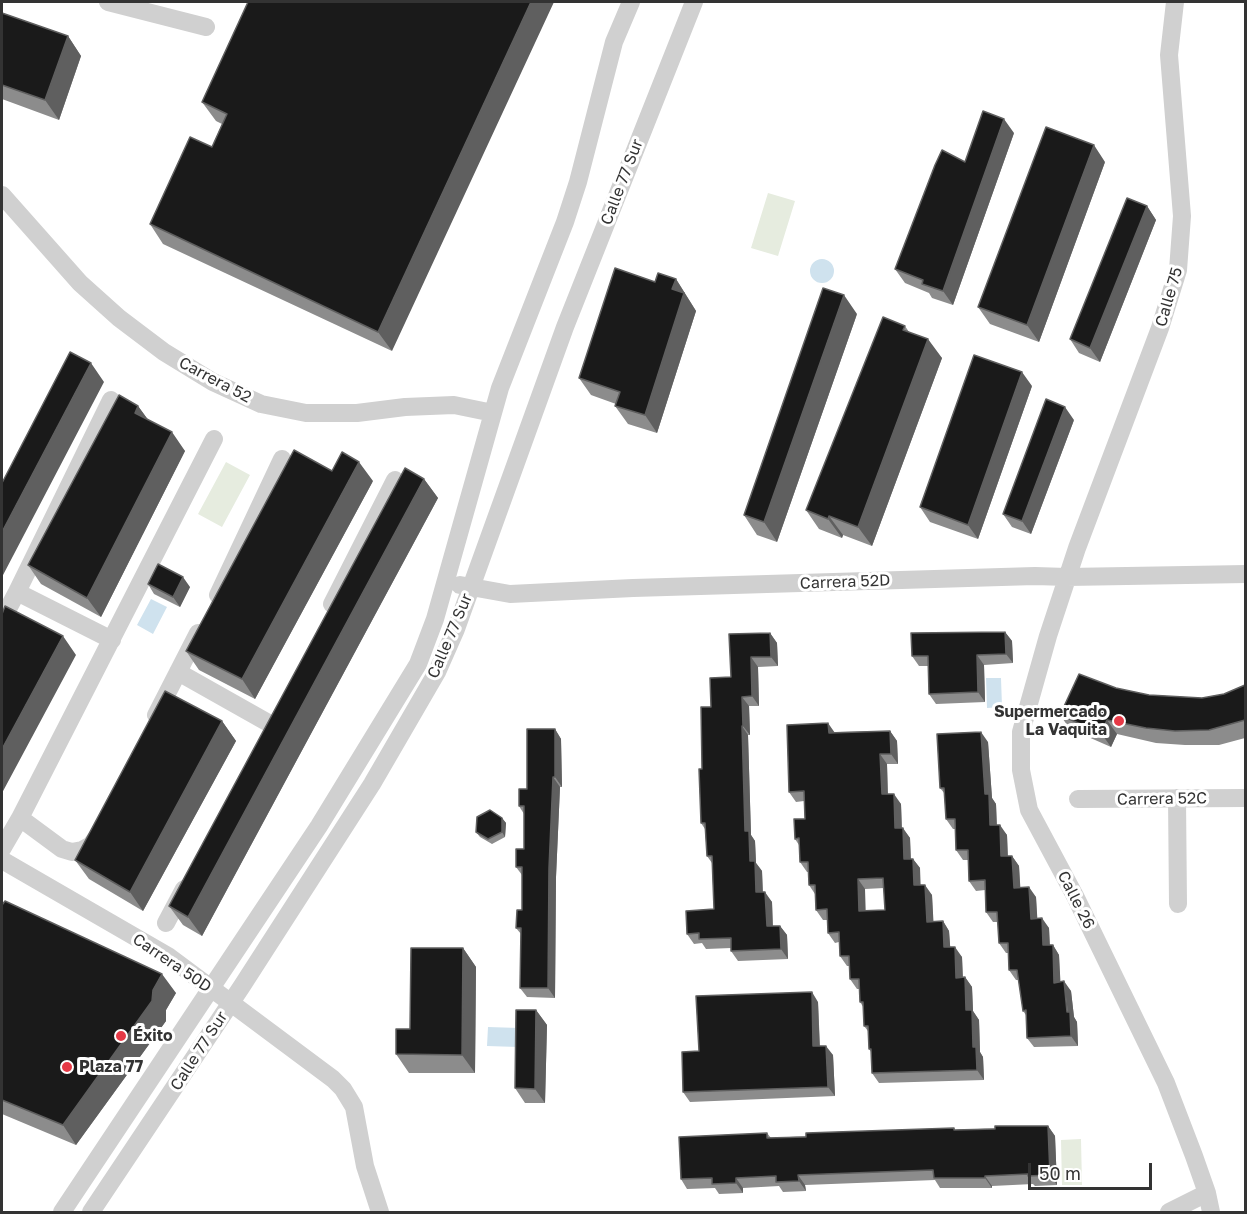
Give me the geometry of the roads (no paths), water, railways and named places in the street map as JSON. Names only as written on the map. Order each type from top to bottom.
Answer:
[{"type":"street","points":[[108,2],[206,27]]},
{"type":"street","name":"Calle 77 Sur","points":[[62,1212],[319,826],[418,664],[427,644],[446,581],[500,388],[565,222],[578,182],[611,51],[631,2]]},
{"type":"street","name":"Calle 77 Sur","points":[[91,1212],[231,1003],[372,784],[437,672],[456,629],[565,327],[694,2]]},
{"type":"street","name":"Calle 75","points":[[1067,577],[1160,328],[1178,270],[1182,216],[1169,55],[1175,2]]},
{"type":"street","name":"Carrera 52","points":[[2,195],[80,283],[119,318],[164,352],[193,370],[261,404],[306,413],[357,413],[405,407],[454,405],[493,413]]},
{"type":"street","points":[[2,620],[111,400]]},
{"type":"street","points":[[2,849],[214,439]]},
{"type":"street","points":[[145,736],[206,617],[282,459]]},
{"type":"street","points":[[324,622],[395,480]]},
{"type":"street","points":[[1077,548],[1095,576]]},
{"type":"street","name":"Carrera 52D","points":[[446,581],[510,594],[524,594],[633,588],[1035,576],[1245,574]]},
{"type":"street","points":[[1035,576],[1058,606]]},
{"type":"street","name":"Calle 26","points":[[1067,577],[1022,732],[1021,770],[1029,810],[1075,896],[1166,1083],[1207,1193],[1211,1212]]},
{"type":"street","points":[[17,592],[112,640]]},
{"type":"street","points":[[178,672],[272,725]]},
{"type":"street","points":[[261,745],[282,704]]},
{"type":"street","points":[[1177,798],[1178,904]]},
{"type":"street","name":"Carrera 52C","points":[[1078,799],[1245,798]]},
{"type":"street","points":[[20,818],[63,849],[72,852],[91,845],[106,816]]},
{"type":"street","name":"Carrera 50D","points":[[2,860],[168,956],[333,1079],[343,1089],[354,1107],[365,1166],[380,1212]]},
{"type":"street","points":[[166,923],[192,874]]},
{"type":"street","points":[[1169,1212],[1207,1193]]},
{"type":"water","points":[[822,259],[831,262],[834,271],[831,280],[822,283],[813,280],[810,271],[813,262]]},
{"type":"water","points":[[151,599],[167,607],[153,634],[137,625]]},
{"type":"water","points":[[986,678],[1001,678],[1002,707],[987,708]]},
{"type":"water","points":[[488,1027],[519,1028],[518,1047],[487,1046]]},
{"type":"place","name":"Supermercado La Vaquita","points":[[1119,721]]},
{"type":"place","name":"Éxito","points":[[121,1036]]},
{"type":"place","name":"Plaza 77","points":[[67,1067]]}]
